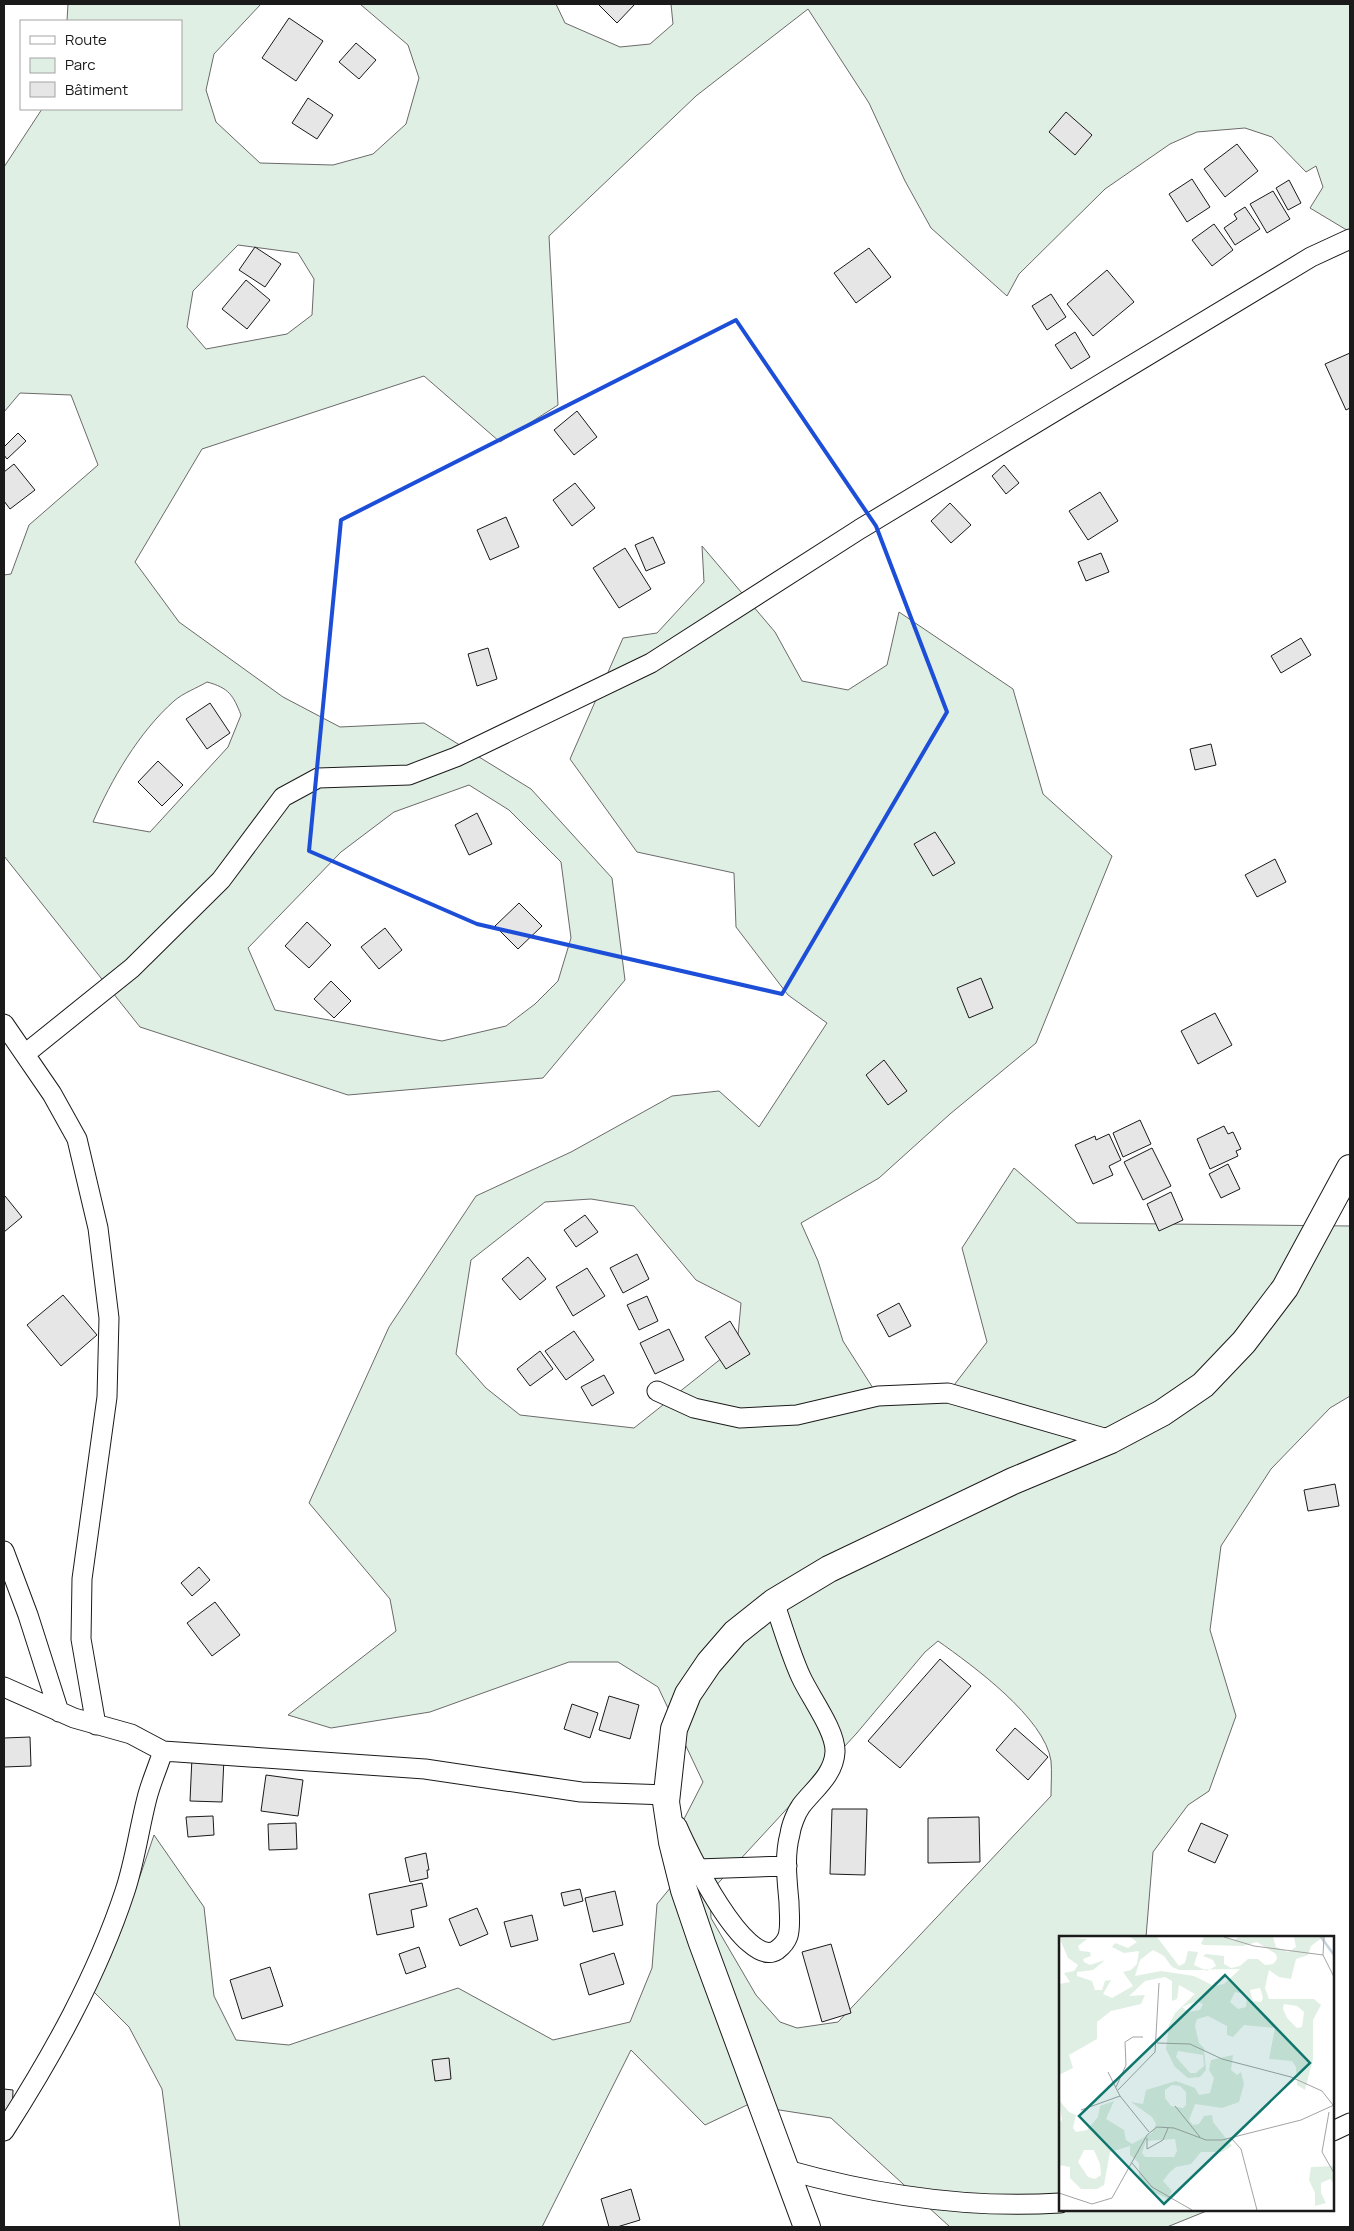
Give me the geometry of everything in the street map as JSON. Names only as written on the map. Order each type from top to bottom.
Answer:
[{"type":"main road","points":[[807,2227],[684,1890],[672,1842],[667,1799],[674,1729],[688,1694],[709,1663],[735,1632],[774,1602],[837,1564],[1013,1481],[1111,1440],[1162,1413],[1203,1385],[1244,1342],[1285,1288],[1343,1195],[1350,1168]]},
{"type":"street","points":[[25,1054],[132,968],[221,880],[284,797],[318,778],[409,775],[456,757],[651,663],[876,519],[1311,257],[1350,239]]},
{"type":"street","points":[[4,1024],[52,1094],[77,1139],[98,1228],[109,1318],[107,1397],[82,1578],[82,1639],[96,1725]]},
{"type":"street","points":[[657,1391],[694,1408],[740,1418],[797,1415],[878,1396],[948,1393],[1111,1440]]},
{"type":"street","points":[[4,1551],[28,1615],[59,1712]]},
{"type":"street","points":[[4,1687],[59,1712],[96,1725],[131,1734],[163,1751],[425,1770],[581,1792],[667,1799],[697,1869],[724,1913],[749,1942],[762,1953],[771,1954],[782,1947],[788,1936],[790,1917],[786,1866],[790,1834],[800,1807],[817,1789],[829,1770],[835,1753],[831,1735],[800,1676],[774,1602]]},
{"type":"street","points":[[4,2132],[39,2077],[87,1985],[108,1939],[126,1889],[148,1796],[163,1751]]},
{"type":"street","points":[[697,1869],[786,1866]]},
{"type":"street","points":[[1334,2131],[1350,2123]]},
{"type":"street","points":[[787,2170],[836,2184],[944,2202],[1020,2206],[1059,2203]]},
{"type":"highlighted area","points":[[736,320],[876,526],[947,712],[782,994],[477,924],[309,851],[341,520]]},
{"type":"green space","points":[[68,4],[261,4],[214,54],[206,90],[216,122],[260,163],[333,165],[373,154],[406,124],[419,78],[408,45],[360,4],[556,4],[565,23],[620,47],[650,44],[673,24],[671,4],[1350,4],[1350,232],[1310,208],[1323,187],[1316,166],[1306,172],[1272,137],[1245,128],[1197,132],[1170,144],[1105,189],[1019,274],[1007,296],[931,228],[905,181],[869,103],[808,9],[696,96],[549,236],[558,405],[500,442],[424,376],[202,449],[135,562],[179,622],[283,697],[340,727],[424,723],[531,789],[612,878],[625,980],[543,1078],[348,1095],[140,1027],[4,856],[4,575],[11,574],[29,525],[98,465],[71,395],[20,393],[4,412],[4,167],[41,110],[182,110],[182,20],[67,20]],"holes":[[[238,245],[298,253],[314,279],[312,315],[287,334],[206,349],[187,327],[193,291]],[[207,682],[229,693],[233,697],[241,715],[228,747],[150,832],[93,822],[117,773],[149,727],[178,698]],[[469,785],[509,810],[561,862],[571,938],[558,981],[535,1004],[506,1026],[442,1041],[275,1010],[248,948],[341,852],[394,812]]]},
{"type":"green space","points":[[702,546],[775,632],[802,681],[848,690],[887,665],[899,612],[1013,689],[1043,794],[1112,856],[1036,1043],[950,1114],[879,1178],[801,1223],[818,1261],[843,1341],[878,1396],[948,1393],[987,1342],[962,1248],[1014,1168],[1077,1223],[1350,1226],[1350,1396],[1330,1408],[1271,1469],[1221,1546],[1210,1630],[1236,1716],[1209,1791],[1188,1805],[1153,1852],[1146,1936],[1059,1936],[1059,2211],[1207,2211],[1167,2227],[950,2227],[831,2118],[747,2105],[705,2125],[631,2050],[542,2227],[180,2227],[162,2089],[129,2027],[87,1985],[140,1876],[154,1835],[204,1907],[214,1996],[236,2040],[289,2045],[458,1988],[553,2040],[630,2022],[652,1968],[657,1904],[685,1870],[683,1821],[703,1782],[658,1687],[618,1662],[569,1662],[430,1712],[331,1728],[288,1715],[396,1631],[390,1599],[309,1503],[389,1327],[476,1196],[571,1152],[672,1096],[719,1091],[759,1127],[827,1023],[788,995],[736,927],[734,873],[637,852],[570,759],[623,638],[657,633],[704,582]],"holes":[[[591,1199],[634,1206],[696,1280],[741,1303],[737,1346],[634,1428],[520,1415],[486,1388],[456,1354],[471,1260],[545,1202]],[[938,1641],[1005,1694],[1036,1727],[1046,1744],[1051,1761],[1051,1796],[838,2022],[797,2028],[780,2022],[756,1995],[711,1918],[710,1892],[856,1734],[925,1652]]]},
{"type":"building","points":[[598,4],[635,4],[617,23]]},
{"type":"building","points":[[289,18],[323,41],[296,81],[262,58]]},
{"type":"building","points":[[356,43],[376,60],[359,79],[339,62]]},
{"type":"building","points":[[308,98],[333,115],[317,139],[292,123]]},
{"type":"building","points":[[1066,112],[1092,135],[1075,155],[1049,132]]},
{"type":"building","points":[[1237,144],[1258,171],[1225,197],[1204,169]]},
{"type":"building","points":[[1192,179],[1210,207],[1187,222],[1169,194]]},
{"type":"building","points":[[1289,180],[1301,203],[1288,210],[1276,188]]},
{"type":"building","points":[[1273,191],[1290,219],[1267,233],[1250,204]]},
{"type":"building","points":[[1245,207],[1260,229],[1235,245],[1224,228],[1237,219],[1234,214]]},
{"type":"building","points":[[1214,224],[1233,250],[1212,266],[1192,240]]},
{"type":"building","points":[[255,247],[281,264],[265,287],[239,270]]},
{"type":"building","points":[[869,248],[891,277],[856,303],[834,273]]},
{"type":"building","points":[[1107,270],[1134,302],[1093,336],[1067,304]]},
{"type":"building","points":[[246,280],[270,300],[247,329],[222,309]]},
{"type":"building","points":[[1051,294],[1066,317],[1047,330],[1032,306]]},
{"type":"building","points":[[1075,332],[1090,357],[1071,369],[1055,345]]},
{"type":"building","points":[[1350,353],[1350,408],[1346,410],[1325,364]]},
{"type":"building","points":[[577,411],[597,437],[574,455],[554,430]]},
{"type":"building","points":[[18,433],[26,441],[7,459],[4,455],[4,447]]},
{"type":"building","points":[[14,464],[35,490],[10,509],[4,501],[4,472]]},
{"type":"building","points":[[1004,465],[1019,483],[1006,494],[992,476]]},
{"type":"building","points":[[575,483],[595,508],[572,526],[553,500]]},
{"type":"building","points":[[1100,492],[1118,521],[1088,540],[1069,511]]},
{"type":"building","points":[[950,503],[971,525],[951,543],[931,521]]},
{"type":"building","points":[[506,517],[519,547],[490,560],[477,530]]},
{"type":"building","points":[[653,537],[665,563],[646,571],[635,545]]},
{"type":"building","points":[[625,548],[651,589],[619,608],[593,568]]},
{"type":"building","points":[[1101,553],[1109,572],[1086,581],[1078,562]]},
{"type":"building","points":[[1301,638],[1311,655],[1281,673],[1271,656]]},
{"type":"building","points":[[488,648],[497,679],[477,686],[468,654]]},
{"type":"building","points":[[210,703],[230,733],[207,749],[186,719]]},
{"type":"building","points":[[1211,744],[1216,765],[1195,770],[1190,749]]},
{"type":"building","points":[[158,761],[183,785],[162,806],[138,782]]},
{"type":"building","points":[[477,813],[492,844],[469,855],[455,825]]},
{"type":"building","points":[[935,832],[955,863],[933,876],[914,844]]},
{"type":"building","points":[[1275,859],[1286,882],[1257,897],[1245,875]]},
{"type":"building","points":[[519,903],[542,926],[518,949],[495,926]]},
{"type":"building","points":[[307,922],[331,945],[309,968],[285,946]]},
{"type":"building","points":[[385,928],[402,950],[379,969],[361,947]]},
{"type":"building","points":[[981,978],[993,1008],[969,1018],[957,988]]},
{"type":"building","points":[[331,981],[351,1001],[334,1018],[314,999]]},
{"type":"building","points":[[1215,1013],[1232,1045],[1198,1064],[1181,1031]]},
{"type":"building","points":[[884,1060],[907,1091],[888,1105],[866,1075]]},
{"type":"building","points":[[1140,1120],[1151,1144],[1123,1157],[1113,1133]]},
{"type":"building","points":[[1224,1126],[1228,1134],[1233,1132],[1241,1149],[1236,1151],[1238,1156],[1210,1169],[1197,1139]]},
{"type":"building","points":[[1109,1134],[1121,1160],[1109,1166],[1113,1175],[1093,1184],[1075,1145],[1095,1136],[1096,1140]]},
{"type":"building","points":[[1152,1148],[1171,1186],[1143,1200],[1124,1162]]},
{"type":"building","points":[[1228,1164],[1240,1189],[1221,1198],[1209,1174]]},
{"type":"building","points":[[1171,1192],[1183,1220],[1159,1231],[1147,1204]]},
{"type":"building","points":[[4,1197],[22,1217],[4,1232]]},
{"type":"building","points":[[585,1215],[598,1232],[576,1247],[564,1230]]},
{"type":"building","points":[[637,1254],[649,1279],[623,1293],[610,1268]]},
{"type":"building","points":[[528,1257],[546,1279],[520,1300],[502,1279]]},
{"type":"building","points":[[587,1268],[605,1296],[573,1316],[556,1287]]},
{"type":"building","points":[[63,1295],[97,1335],[61,1366],[27,1325]]},
{"type":"building","points":[[647,1296],[658,1321],[639,1330],[627,1305]]},
{"type":"building","points":[[899,1303],[911,1326],[889,1337],[877,1315]]},
{"type":"building","points":[[730,1321],[750,1354],[726,1369],[705,1337]]},
{"type":"building","points":[[669,1329],[684,1360],[655,1374],[640,1343]]},
{"type":"building","points":[[574,1331],[594,1360],[566,1380],[545,1351]]},
{"type":"building","points":[[540,1351],[553,1369],[530,1386],[517,1369]]},
{"type":"building","points":[[604,1375],[614,1393],[592,1406],[581,1387]]},
{"type":"building","points":[[1335,1484],[1339,1506],[1308,1511],[1304,1490]]},
{"type":"building","points":[[199,1567],[210,1580],[192,1596],[181,1583]]},
{"type":"building","points":[[215,1602],[240,1635],[212,1656],[187,1623]]},
{"type":"building","points":[[940,1659],[971,1686],[900,1768],[868,1741]]},
{"type":"building","points":[[609,1696],[639,1705],[630,1739],[599,1730]]},
{"type":"building","points":[[572,1704],[598,1713],[590,1738],[564,1729]]},
{"type":"building","points":[[1015,1728],[1048,1757],[1028,1780],[996,1750]]},
{"type":"building","points":[[30,1737],[31,1766],[4,1767],[4,1738]]},
{"type":"building","points":[[192,1757],[224,1758],[222,1802],[190,1801]]},
{"type":"building","points":[[266,1775],[303,1780],[298,1816],[261,1811]]},
{"type":"building","points":[[832,1809],[867,1809],[865,1875],[830,1874]]},
{"type":"building","points":[[213,1816],[214,1835],[188,1837],[186,1817]]},
{"type":"building","points":[[979,1817],[980,1862],[928,1863],[928,1818]]},
{"type":"building","points":[[296,1823],[297,1849],[269,1850],[268,1824]]},
{"type":"building","points":[[1201,1823],[1228,1835],[1215,1863],[1188,1851]]},
{"type":"building","points":[[426,1853],[429,1870],[427,1870],[428,1878],[410,1882],[405,1858]]},
{"type":"building","points":[[422,1883],[427,1906],[411,1910],[414,1927],[377,1935],[369,1894]]},
{"type":"building","points":[[580,1889],[583,1901],[564,1906],[561,1893]]},
{"type":"building","points":[[615,1891],[623,1925],[593,1932],[585,1898]]},
{"type":"building","points":[[477,1908],[488,1934],[460,1946],[449,1919]]},
{"type":"building","points":[[532,1915],[538,1940],[511,1947],[504,1922]]},
{"type":"building","points":[[831,1944],[851,2013],[822,2022],[802,1952]]},
{"type":"building","points":[[419,1947],[426,1967],[406,1974],[399,1954]]},
{"type":"building","points":[[614,1953],[624,1984],[589,1995],[580,1964]]},
{"type":"building","points":[[270,1967],[283,2006],[242,2019],[230,1980]]},
{"type":"building","points":[[449,2058],[451,2079],[435,2081],[432,2060]]},
{"type":"building","points":[[4,2089],[13,2090],[12,2119],[4,2119]]},
{"type":"building","points":[[631,2189],[640,2220],[617,2227],[609,2227],[601,2199]]}]
